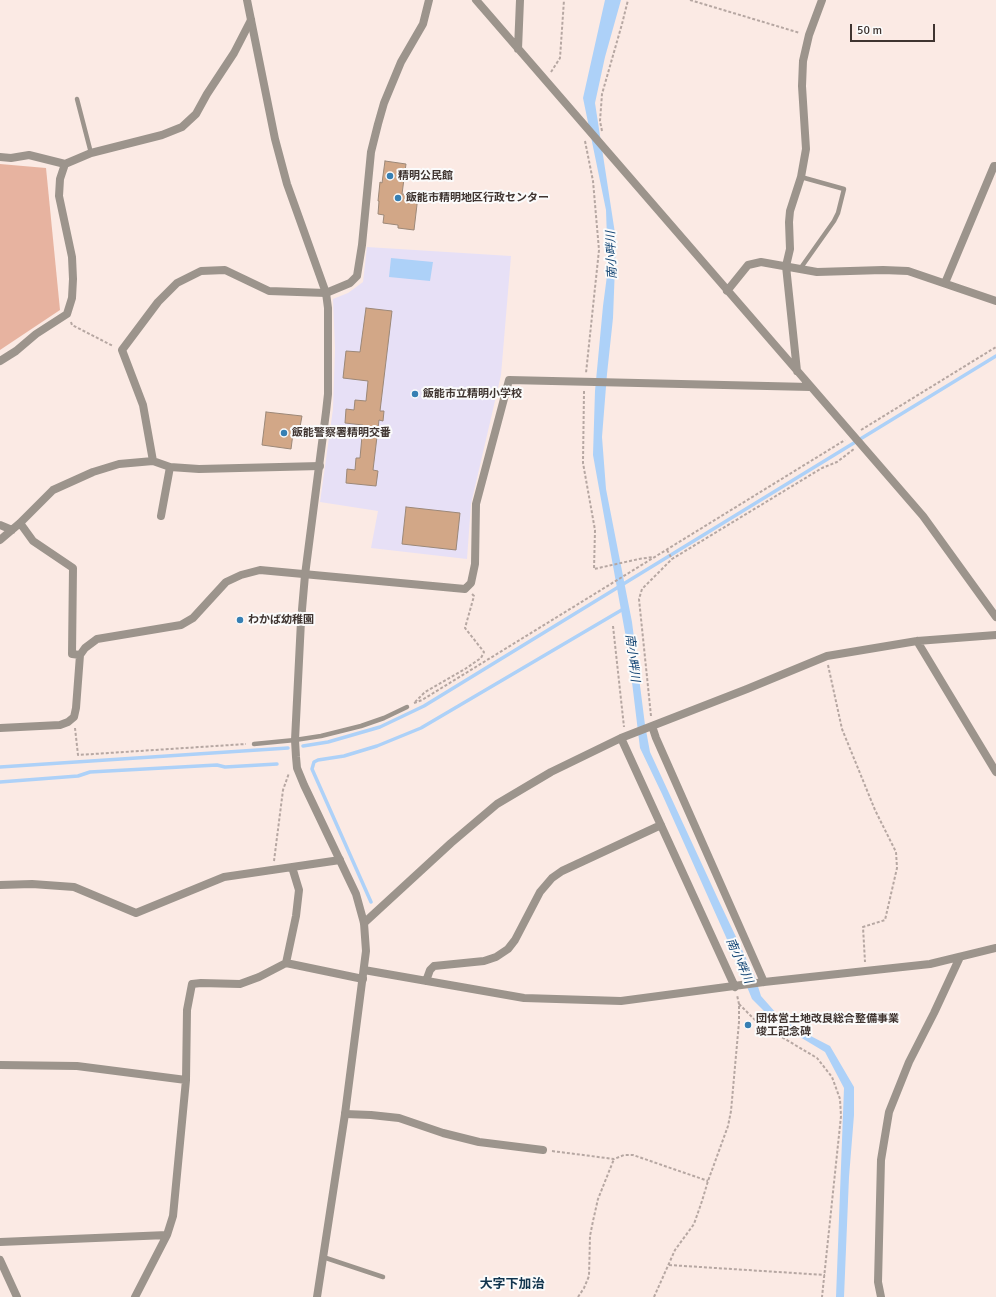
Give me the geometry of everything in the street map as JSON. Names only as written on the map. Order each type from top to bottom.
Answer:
[{"type":"street","points":[[247,0],[275,140],[287,184],[326,293],[328,308],[328,394],[305,575],[301,621],[295,740],[297,768],[304,786],[356,894],[364,923],[366,951],[345,1114],[317,1297]]},
{"type":"street","points":[[153,460],[142,406],[122,350],[158,302],[177,283],[201,271],[225,270],[269,291],[326,293],[350,283],[357,276],[362,245],[371,152],[378,124],[384,103],[401,62],[423,24],[429,0]]},
{"type":"street","points":[[518,49],[520,0]]},
{"type":"street","points":[[798,371],[786,266],[790,249],[790,211],[801,176],[806,149],[802,86],[804,61],[809,35],[822,0]]},
{"type":"street","points":[[479,2],[546,82],[606,149],[727,291],[923,516],[996,617]]},
{"type":"street","points":[[0,157],[11,158],[29,155],[65,164],[91,153],[162,134],[182,127],[196,114],[234,52],[251,20]]},
{"type":"street","points":[[0,360],[16,351],[36,334],[67,314],[72,298],[73,279],[72,257],[59,196],[60,179],[65,164]]},
{"type":"street","points":[[945,282],[996,164]]},
{"type":"street","points":[[727,291],[748,265],[761,262],[817,272],[883,270],[908,271],[945,282],[996,301]]},
{"type":"street","points":[[0,728],[60,725],[68,722],[74,717],[80,656],[85,648],[97,639],[181,625],[194,618],[226,582],[241,575],[260,570],[465,589],[471,583],[475,564],[476,504],[509,380],[810,387]]},
{"type":"street","points":[[0,540],[20,523],[53,490],[93,472],[119,464],[153,460],[170,467],[320,466]]},
{"type":"street","points":[[161,516],[170,467]]},
{"type":"street","points":[[20,523],[33,542],[72,568],[72,654],[80,656]]},
{"type":"street","points":[[0,525],[12,530]]},
{"type":"street","points":[[364,923],[451,843],[497,804],[551,772],[625,736],[747,689],[827,656],[917,641],[996,635]]},
{"type":"street","points":[[917,641],[996,772]]},
{"type":"street","points":[[651,726],[762,983]]},
{"type":"street","points":[[625,736],[661,825],[738,986]]},
{"type":"street","points":[[426,981],[430,970],[434,966],[484,961],[496,957],[508,949],[515,940],[540,892],[552,878],[562,871],[661,825]]},
{"type":"street","points":[[0,885],[32,884],[74,887],[136,913],[224,877],[340,860]]},
{"type":"street","points":[[286,963],[296,916],[298,890],[292,867]]},
{"type":"street","points":[[135,1297],[167,1235],[173,1216],[186,1080],[187,1010],[192,984],[240,984],[259,977],[286,963],[364,975],[426,981],[524,998],[621,1001],[930,964],[996,948]]},
{"type":"street","points":[[881,1297],[878,1282],[881,1160],[889,1112],[909,1062],[960,957]]},
{"type":"street","points":[[0,1065],[77,1066],[186,1080]]},
{"type":"street","points":[[345,1114],[399,1118],[443,1133],[479,1142],[543,1150]]},
{"type":"street","points":[[0,1242],[167,1235]]},
{"type":"street","points":[[0,1260],[17,1297]]},
{"type":"lane","points":[[77,99],[91,153]]},
{"type":"lane","points":[[800,269],[834,221],[838,213],[844,189],[801,176]]},
{"type":"lane","points":[[254,744],[321,736],[361,726],[384,718],[407,707]]},
{"type":"lane","points":[[323,1257],[383,1277]]},
{"type":"path","points":[[546,82],[560,58],[564,0]]},
{"type":"path","points":[[606,149],[600,121],[602,94],[628,0]]},
{"type":"path","points":[[690,0],[809,35]]},
{"type":"path","points":[[585,140],[593,181],[599,250],[585,382],[583,463],[595,530],[594,569],[654,557]]},
{"type":"path","points":[[67,314],[72,325],[122,350]]},
{"type":"path","points":[[465,589],[474,596],[465,628],[484,652],[482,658],[465,670],[425,692],[414,704],[654,557],[667,551],[856,440],[996,347]]},
{"type":"path","points":[[651,726],[638,599],[642,589],[672,558],[822,468],[837,462],[856,440]]},
{"type":"path","points":[[667,551],[672,558]]},
{"type":"path","points":[[613,626],[625,736]]},
{"type":"path","points":[[827,656],[842,729],[874,810],[896,852],[897,868],[885,920],[863,927],[866,971]]},
{"type":"path","points":[[74,717],[78,755],[254,744]]},
{"type":"path","points":[[273,870],[283,790],[296,757]]},
{"type":"path","points":[[654,1297],[675,1250],[694,1224],[728,1126],[731,1111],[739,1022],[738,986]]},
{"type":"path","points":[[739,1004],[758,1023],[817,1058],[832,1077],[840,1099],[841,1116],[822,1297]]},
{"type":"path","points":[[543,1150],[614,1159],[624,1155],[633,1154],[708,1181]]},
{"type":"path","points":[[578,1297],[589,1276],[590,1236],[593,1221],[598,1200],[614,1159]]},
{"type":"path","points":[[669,1265],[825,1275]]},
{"type":"shaded area","points":[[0,164],[46,168],[60,310],[0,350]]},
{"type":"shaded area","name":"飯能市立精明小学校","points":[[367,247],[511,256],[501,375],[471,504],[467,559],[371,548],[378,511],[320,502],[333,409],[335,349],[333,299],[348,293],[363,282]]},
{"type":"water","name":"南小畔川","points":[[605,0],[621,0],[605,57],[595,103],[616,240],[613,318],[602,437],[606,489],[632,622],[645,725],[650,752],[755,977],[761,996],[776,1013],[799,1030],[830,1046],[854,1087],[854,1115],[849,1177],[844,1297],[836,1297],[844,1088],[825,1052],[775,1022],[752,999],[734,955],[640,748],[628,649],[593,455],[595,391],[608,268],[606,210],[583,98]]},
{"type":"water","points":[[391,258],[433,262],[430,281],[389,277]]},
{"type":"building","name":"飯能市精明地区行政センター","points":[[385,161],[406,164],[402,194],[418,196],[414,230],[398,228],[398,225],[383,223],[384,215],[378,214],[380,182],[382,183]]},
{"type":"building","points":[[366,308],[392,311],[380,411],[384,411],[383,421],[379,420],[373,470],[378,471],[376,486],[346,483],[347,469],[355,470],[356,458],[360,458],[363,425],[345,423],[346,409],[354,410],[355,400],[366,401],[368,381],[343,378],[346,351],[360,352]]},
{"type":"building","points":[[266,412],[302,416],[300,427],[294,426],[291,449],[262,445]]},
{"type":"building","points":[[406,507],[460,513],[456,550],[402,544]]},
{"type":"waterway","points":[[303,746],[328,742],[380,727],[424,706],[996,356]]},
{"type":"waterway","points":[[371,902],[312,769],[314,762],[344,756],[377,746],[421,728],[625,608]]},
{"type":"waterway","points":[[0,767],[288,748]]},
{"type":"waterway","points":[[0,782],[78,776],[90,772],[217,765],[225,767],[277,764]]},
{"type":"place","name":"精明公民館","points":[[390,176]]},
{"type":"place","name":"飯能市精明地区行政センター","points":[[398,198]]},
{"type":"place","name":"飯能市立精明小学校","points":[[415,394]]},
{"type":"place","name":"飯能警察署精明交番","points":[[284,433]]},
{"type":"place","name":"わかば幼稚園","points":[[240,620]]},
{"type":"place","name":"団体営土地改良総合整備事業 竣工記念碑","points":[[748,1025]]},
{"type":"district","name":"大字下加治","points":[[512,1285]]}]
